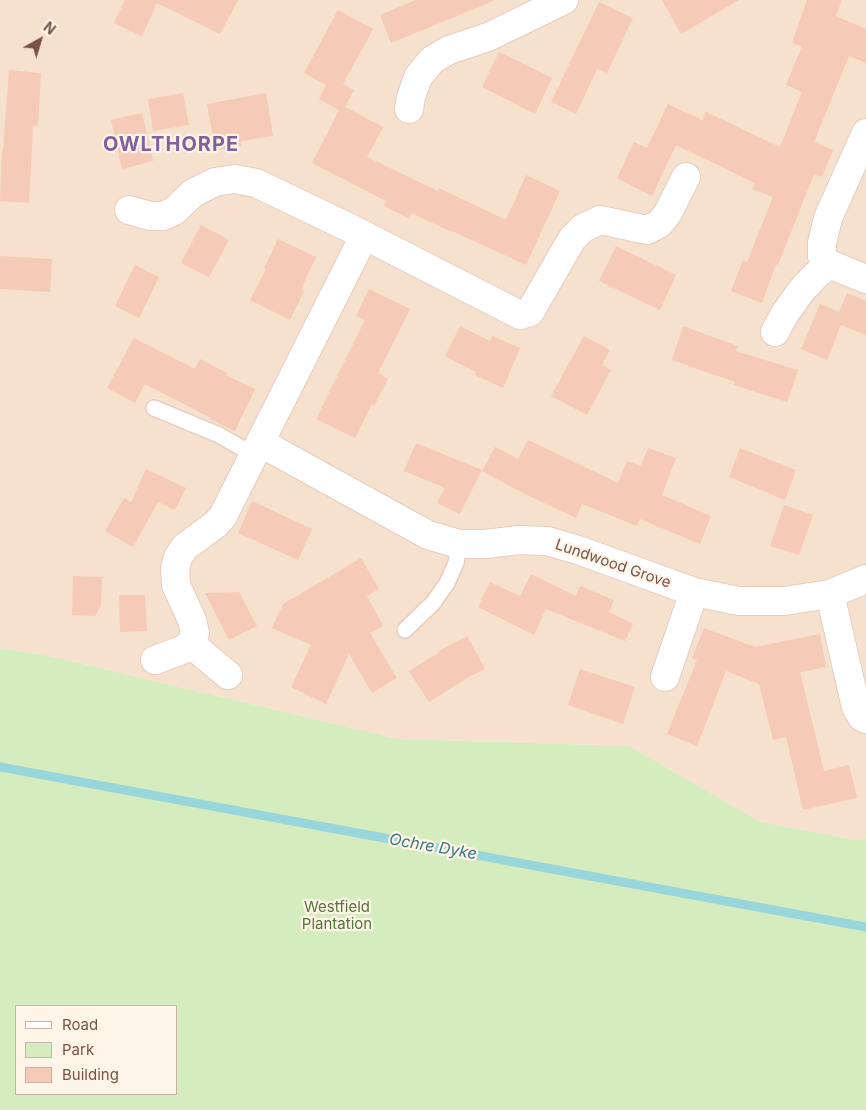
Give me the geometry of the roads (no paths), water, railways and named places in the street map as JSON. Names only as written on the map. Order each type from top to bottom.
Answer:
[{"type":"street","points":[[409,109],[418,78],[432,60],[449,50],[488,37],[563,0]]},
{"type":"street","points":[[866,133],[828,218],[822,243],[822,256],[829,264],[866,279]]},
{"type":"street","points":[[129,210],[150,216],[163,216],[174,211],[193,193],[215,182],[235,179],[256,183],[520,315],[530,312],[572,239],[583,228],[600,220],[647,230],[659,224],[668,213],[686,177]]},
{"type":"street","points":[[155,660],[182,650],[191,644],[195,633],[192,620],[176,585],[175,569],[178,557],[185,547],[216,524],[223,516],[364,236]]},
{"type":"street","points":[[775,332],[784,315],[801,291],[829,264]]},
{"type":"street","name":"Lundwood Grove","points":[[258,449],[428,535],[459,544],[485,544],[518,540],[547,541],[578,550],[694,592],[740,601],[784,601],[830,594],[866,580]]},
{"type":"street","points":[[664,677],[694,592]]},
{"type":"street","points":[[830,594],[856,707],[862,717],[866,719]]},
{"type":"street","points":[[191,644],[228,675]]},
{"type":"lane","points":[[154,408],[258,449]]},
{"type":"lane","points":[[405,630],[433,603],[447,583],[456,563],[459,544]]},
{"type":"waterway","name":"Ochre Dyke","points":[[0,767],[866,927]]},
{"type":"district","name":"OWLTHORPE","points":[[171,145]]},
{"type":"park label","name":"Westfield Plantation","points":[[337,916]]}]
